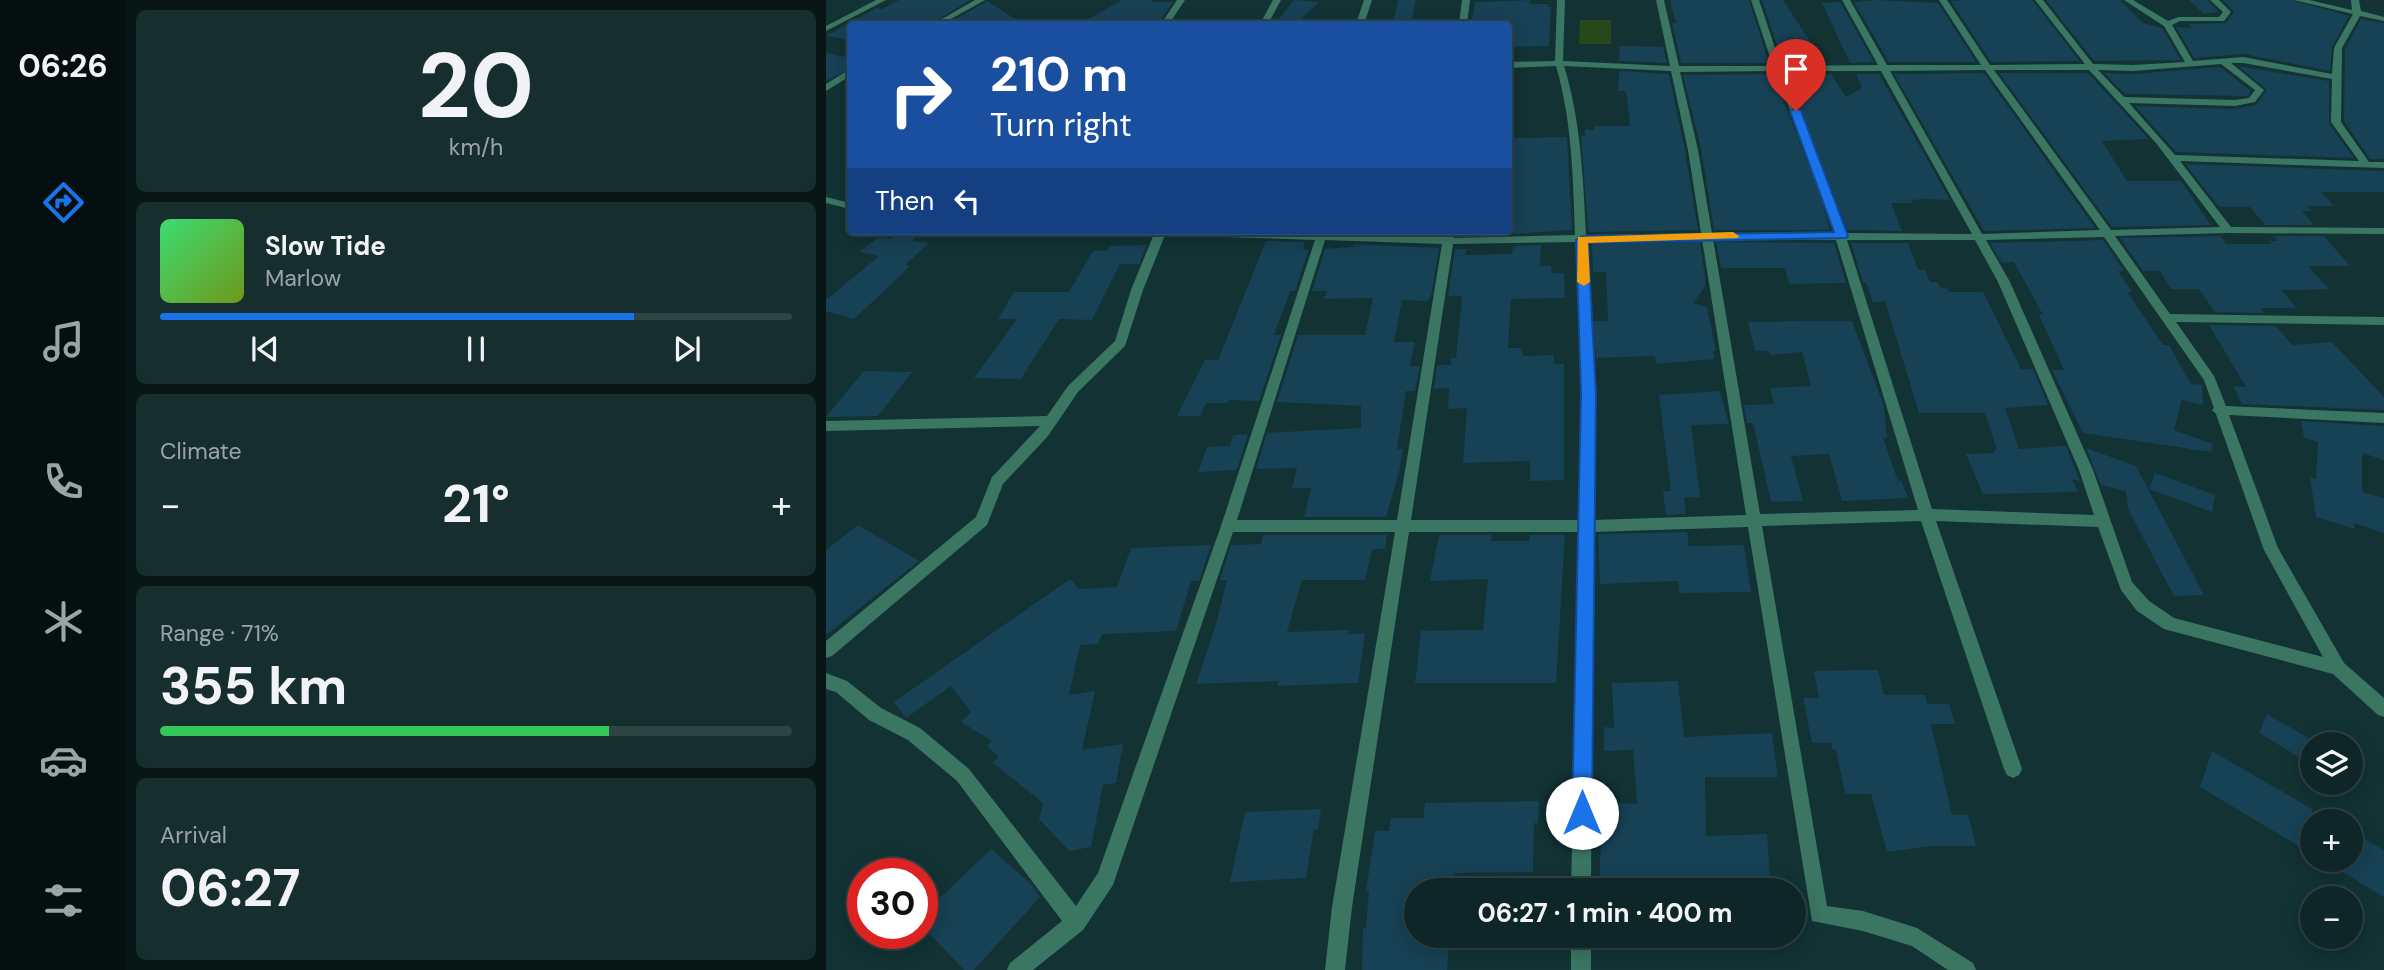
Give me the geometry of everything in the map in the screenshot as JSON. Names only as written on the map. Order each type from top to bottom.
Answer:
[{"type":"street","points":[[826,29],[882,0]]},
{"type":"street","points":[[942,21],[981,0]]},
{"type":"street","points":[[1167,21],[1181,0]]},
{"type":"street","points":[[1266,21],[1277,0]]},
{"type":"street","points":[[1361,21],[1368,0]]},
{"type":"street","points":[[1463,21],[1466,0]]},
{"type":"street","points":[[1561,0],[1559,64],[1568,93],[1577,152],[1588,393],[1584,526],[1581,878]]},
{"type":"street","points":[[1660,0],[1691,140],[1819,914],[1863,921],[1917,938],[1966,970]]},
{"type":"street","points":[[1755,0],[1778,69],[1813,152],[1842,236],[1928,515],[2014,769]]},
{"type":"street","points":[[1846,0],[2004,282],[2086,470],[2126,585],[2143,606],[2170,624],[2338,668]]},
{"type":"street","points":[[1944,0],[1988,69],[2026,118],[2210,379],[2219,410],[2272,550],[2338,668],[2384,709]]},
{"type":"street","points":[[2039,0],[2091,67],[2173,158],[2228,230]]},
{"type":"street","points":[[2127,0],[2167,23],[2191,65]]},
{"type":"street","points":[[2167,23],[2179,19],[2221,19],[2227,12],[2214,0]]},
{"type":"street","points":[[2298,0],[2384,19]]},
{"type":"street","points":[[2355,0],[2357,14],[2338,48],[2336,122],[2365,163]]},
{"type":"street","points":[[1512,65],[1675,69],[1988,69],[2191,65],[2243,60],[2336,77]]},
{"type":"street","points":[[2122,100],[2235,103],[2252,100],[2260,90],[2224,62]]},
{"type":"street","points":[[826,88],[847,76]]},
{"type":"street","points":[[2173,158],[2384,165]]},
{"type":"street","points":[[826,200],[847,205]]},
{"type":"street","points":[[1408,235],[1582,240],[1707,236],[1981,237],[2228,230],[2384,231]]},
{"type":"street","points":[[826,651],[982,521],[997,481],[1050,421],[1073,388],[1121,343],[1137,290],[1159,235]]},
{"type":"street","points":[[1017,970],[1076,923],[1106,878],[1228,526],[1322,235]]},
{"type":"street","points":[[1335,970],[1342,907],[1450,236]]},
{"type":"street","points":[[2165,318],[2384,321]]},
{"type":"street","points":[[2219,410],[2384,418]]},
{"type":"street","points":[[826,426],[1050,421]]},
{"type":"street","points":[[1228,526],[1584,526],[1928,515],[2103,521]]},
{"type":"street","points":[[826,681],[841,686],[875,714],[914,734],[963,775],[1076,923]]},
{"type":"street","points":[[1581,948],[1581,970]]},
{"type":"green space","points":[[1580,20],[1611,20],[1611,44],[1579,44]]},
{"type":"building","points":[[899,0],[970,0],[936,21],[853,21],[876,8],[882,9]]},
{"type":"building","points":[[1122,0],[1173,2],[1160,21],[1085,21]]},
{"type":"building","points":[[1294,0],[1319,2],[1299,21],[1277,21]]},
{"type":"building","points":[[1398,0],[1416,0],[1412,21],[1393,21]]},
{"type":"building","points":[[1530,0],[1530,4],[1548,4],[1547,7],[1551,7],[1549,46],[1512,47],[1512,21],[1472,21],[1475,2]]},
{"type":"building","points":[[1670,0],[1749,0],[1769,63],[1681,63]]},
{"type":"building","points":[[1762,0],[1783,0],[1824,63],[1783,63]]},
{"type":"building","points":[[1876,0],[1938,3],[1976,62],[1889,62],[1854,2]]},
{"type":"building","points":[[2032,0],[2080,61],[1991,62],[1951,1]]},
{"type":"building","points":[[2046,0],[2120,0],[2143,23],[2162,28],[2181,60],[2094,61]]},
{"type":"building","points":[[2189,0],[2207,0],[2219,12],[2204,14]]},
{"type":"building","points":[[2223,0],[2291,0],[2349,16],[2332,47],[2330,71],[2244,54],[2194,58],[2176,27],[2191,28],[2189,24],[2226,23],[2234,12]]},
{"type":"building","points":[[986,2],[1018,21],[951,21]]},
{"type":"building","points":[[1840,2],[1874,62],[1850,63],[1822,3]]},
{"type":"building","points":[[2361,19],[2384,23],[2384,159],[2370,159],[2344,121],[2345,49]]},
{"type":"building","points":[[847,24],[847,40],[826,36]]},
{"type":"building","points":[[1620,46],[1663,47],[1667,63],[1619,61]]},
{"type":"building","points":[[826,53],[847,57],[847,70],[826,81]]},
{"type":"building","points":[[2238,66],[2329,81],[2329,124],[2354,158],[2176,152],[2135,106],[2235,109],[2256,105],[2267,90]]},
{"type":"building","points":[[2220,67],[2251,91],[2248,96],[2125,94],[2104,73],[2133,74]]},
{"type":"building","points":[[1619,71],[1669,74],[1698,230],[1590,232],[1588,229],[1581,136],[1585,136],[1585,130],[1594,130],[1594,126],[1630,126],[1626,91],[1618,91]]},
{"type":"building","points":[[1984,73],[2095,228],[1984,231],[1894,74]]},
{"type":"building","points":[[1999,73],[2088,73],[2149,139],[2102,141],[2127,181],[2181,181],[2211,225],[2112,227]]},
{"type":"building","points":[[1773,74],[1820,194],[1830,230],[1714,230],[1701,149],[1683,75]]},
{"type":"building","points":[[1787,74],[1831,74],[1846,97],[1862,88],[1856,74],[1879,74],[1950,200],[1926,199],[1912,200],[1913,203],[1891,203],[1902,231],[1847,230]]},
{"type":"building","points":[[1567,137],[1572,230],[1513,234],[1512,138]]},
{"type":"building","points":[[2185,164],[2384,171],[2384,192],[2321,192],[2334,206],[2307,206],[2312,211],[2302,211],[2314,225],[2265,225],[2250,207],[2219,207]]},
{"type":"building","points":[[896,235],[919,235],[912,241],[929,243],[905,265],[910,266],[854,319],[826,311],[826,300],[879,256],[859,252],[879,237],[890,239]]},
{"type":"building","points":[[2220,236],[2226,244],[2272,244],[2269,241],[2278,241],[2274,236],[2324,236],[2350,266],[2308,266],[2329,289],[2282,290],[2296,308],[2260,308],[2264,313],[2215,312],[2199,289],[2171,289],[2160,271],[2143,271],[2120,238]]},
{"type":"building","points":[[2103,240],[2124,271],[2118,271],[2132,292],[2128,293],[2163,345],[2169,345],[2191,384],[2202,385],[2203,405],[2182,400],[2174,430],[2213,444],[2211,452],[2083,433],[2052,370],[2064,370],[2039,315],[2043,315],[2014,262],[2002,263],[1990,243]]},
{"type":"building","points":[[1266,241],[1305,242],[1303,250],[1309,249],[1295,291],[1290,291],[1274,335],[1281,335],[1259,401],[1229,400],[1227,403],[1206,403],[1200,416],[1177,416],[1205,360],[1218,360]]},
{"type":"building","points":[[1700,242],[1706,285],[1693,303],[1707,307],[1716,351],[1713,351],[1715,359],[1656,364],[1655,356],[1596,358],[1593,321],[1608,321],[1606,272],[1593,272],[1592,244]]},
{"type":"building","points":[[1716,242],[1834,243],[1846,283],[1789,284],[1785,268],[1721,268]]},
{"type":"building","points":[[1851,243],[1908,243],[1918,270],[1925,270],[1930,282],[1938,282],[1940,288],[1947,288],[1949,292],[1983,292],[2021,369],[2033,369],[2048,405],[2005,408],[2019,449],[2066,446],[2080,481],[2072,479],[2078,492],[1983,494],[1966,454],[1995,453],[1993,450],[1997,450],[1985,413],[1919,413],[1885,301],[1873,303],[1866,282],[1863,283]]},
{"type":"building","points":[[1354,244],[1439,248],[1431,296],[1427,301],[1402,300],[1394,342],[1415,342],[1410,366],[1420,366],[1415,391],[1406,391],[1397,449],[1403,449],[1386,517],[1304,517],[1311,488],[1292,488],[1297,468],[1256,469],[1267,433],[1361,428],[1361,406],[1277,402],[1298,335],[1365,335],[1373,298],[1324,299],[1327,291],[1312,291],[1325,249],[1353,247]]},
{"type":"building","points":[[1147,245],[1139,264],[1120,264],[1092,320],[1059,319],[1021,379],[974,378],[1017,319],[998,319],[1014,292],[1069,292],[1093,251],[1107,251],[1110,246]]},
{"type":"building","points":[[1541,245],[1540,266],[1551,266],[1552,273],[1564,273],[1565,298],[1511,299],[1508,348],[1521,348],[1524,356],[1554,355],[1554,364],[1564,364],[1564,480],[1530,481],[1530,461],[1463,463],[1467,408],[1448,409],[1449,388],[1434,389],[1437,365],[1451,365],[1451,358],[1456,358],[1462,296],[1448,296],[1455,249],[1467,249],[1465,255],[1512,254],[1513,246]]},
{"type":"building","points":[[1852,321],[1884,406],[1887,438],[1883,438],[1898,481],[1901,480],[1908,498],[1842,501],[1829,454],[1791,456],[1803,501],[1771,502],[1753,423],[1747,423],[1744,405],[1774,404],[1770,388],[1811,386],[1802,352],[1770,355],[1768,351],[1755,351],[1748,322]]},
{"type":"building","points":[[2209,325],[2276,326],[2292,345],[2332,342],[2384,397],[2384,410],[2242,404],[2233,386],[2246,387]]},
{"type":"building","points":[[864,371],[912,372],[878,416],[826,417]]},
{"type":"building","points":[[1720,391],[1729,424],[1691,425],[1700,497],[1684,497],[1686,514],[1666,515],[1663,491],[1671,491],[1659,395]]},
{"type":"building","points":[[2301,421],[2384,426],[2384,460],[2362,453],[2362,492],[2384,498],[2384,533],[2354,523],[2355,529],[2316,517],[2310,477],[2316,479],[2318,442],[2304,438]]},
{"type":"building","points":[[1248,434],[1237,470],[1198,472],[1207,447],[1230,446],[1233,435]]},
{"type":"building","points":[[2086,448],[2136,466],[2204,595],[2174,596],[2128,509],[2126,491],[2101,485]]},
{"type":"building","points":[[2155,473],[2215,495],[2212,512],[2149,489]]},
{"type":"building","points":[[858,525],[919,561],[826,635],[826,550]]},
{"type":"building","points":[[1687,532],[1689,546],[1744,545],[1751,592],[1679,593],[1678,581],[1600,584],[1598,534]]},
{"type":"building","points":[[1263,535],[1387,535],[1385,549],[1372,549],[1365,580],[1302,580],[1287,632],[1349,630],[1348,634],[1365,633],[1358,683],[1277,686],[1278,681],[1196,684],[1216,624],[1227,580],[1220,580],[1231,545],[1261,544]]},
{"type":"building","points":[[1439,535],[1492,535],[1491,541],[1530,541],[1530,535],[1565,535],[1556,683],[1415,683],[1421,631],[1483,630],[1488,579],[1430,581]]},
{"type":"building","points":[[1211,545],[1199,581],[1191,581],[1176,631],[1102,634],[1098,644],[1080,645],[1069,695],[1095,691],[1082,750],[1123,744],[1116,783],[1103,785],[1091,847],[1069,851],[1039,819],[1043,803],[992,762],[999,757],[987,746],[992,741],[961,722],[971,712],[951,686],[906,718],[894,702],[1070,579],[1079,589],[1117,587],[1131,548]]},
{"type":"building","points":[[1878,670],[1884,695],[1925,695],[1927,704],[1949,704],[1955,724],[1931,724],[1952,815],[1968,815],[1976,846],[1931,846],[1887,852],[1871,794],[1845,794],[1836,749],[1832,749],[1831,743],[1812,743],[1803,698],[1819,698],[1814,671]]},
{"type":"building","points":[[1678,681],[1684,737],[1772,733],[1778,777],[1705,777],[1706,836],[1767,834],[1770,878],[1599,878],[1602,820],[1598,820],[1598,802],[1637,804],[1633,750],[1604,751],[1604,727],[1614,728],[1612,683]]},
{"type":"building","points":[[2267,714],[2300,733],[2300,758],[2259,733]]},
{"type":"building","points":[[2212,751],[2312,809],[2300,809],[2300,847],[2200,787]]},
{"type":"building","points":[[1539,801],[1538,823],[1534,823],[1533,872],[1455,873],[1455,878],[1404,878],[1404,948],[1449,948],[1447,970],[1362,970],[1363,928],[1366,928],[1369,891],[1366,891],[1375,831],[1389,831],[1391,818],[1423,818],[1425,803]]},
{"type":"building","points":[[1321,809],[1318,829],[1314,829],[1306,878],[1230,882],[1245,812]]},
{"type":"building","points":[[2363,838],[2384,850],[2384,897],[2343,872],[2363,872]]},
{"type":"building","points":[[991,849],[1030,883],[1040,897],[974,970],[964,970],[938,943],[938,900]]},
{"type":"slow traffic","points":[[1584,282],[1582,240],[1733,236]]},
{"type":"route","points":[[1582,813],[1588,393],[1582,240],[1842,236],[1796,111]]}]
